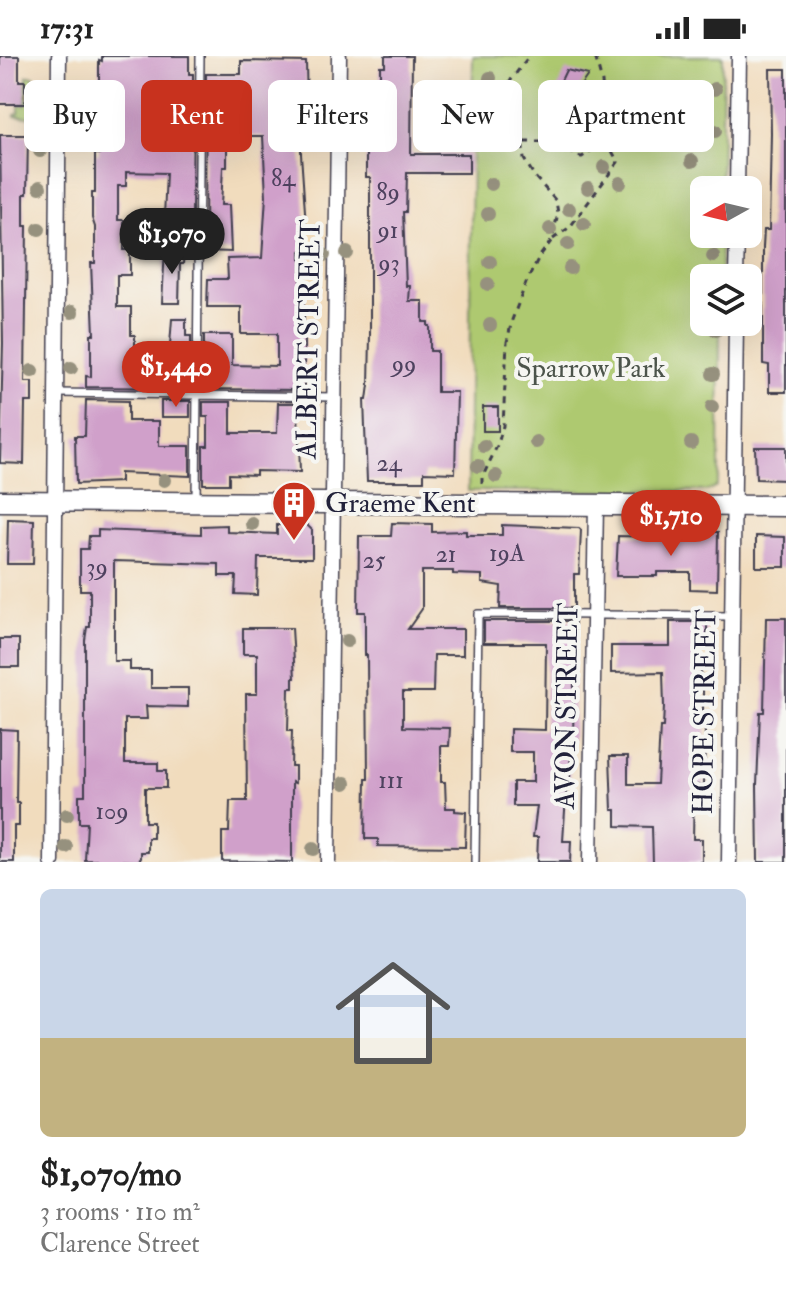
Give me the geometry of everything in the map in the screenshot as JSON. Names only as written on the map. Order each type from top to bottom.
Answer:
[{"type":"street","points":[[52,862],[59,56]]},
{"type":"street","name":"ALBERT STREET","points":[[328,862],[339,56]]},
{"type":"street","points":[[737,176],[739,56]]},
{"type":"street","name":"HOPE STREET","points":[[729,862],[736,336]]},
{"type":"street","points":[[0,501],[786,506]]},
{"type":"street","name":"AVON STREET","points":[[590,862],[596,504]]},
{"type":"lane","points":[[196,502],[200,56]]},
{"type":"lane","points":[[56,393],[335,397]]},
{"type":"lane","points":[[475,862],[478,614],[733,616]]},
{"type":"path","points":[[529,56],[511,80],[507,93],[508,121],[523,142],[524,159],[541,186],[556,201],[558,213],[552,240]]},
{"type":"path","points":[[595,56],[601,80]]},
{"type":"path","points":[[523,142],[538,142]]},
{"type":"path","points":[[571,152],[582,157],[589,152]]},
{"type":"path","points":[[482,488],[482,478],[503,426],[507,342],[526,283],[552,240],[570,227],[612,173],[618,162],[613,152]]},
{"type":"green space","name":"Sparrow Park","points":[[473,56],[723,56],[721,176],[690,176],[690,248],[721,248],[721,264],[690,264],[690,336],[720,336],[719,476],[716,487],[707,491],[468,491],[472,152],[522,152],[522,80],[473,80]]},
{"type":"green space","points":[[19,105],[24,105],[24,116],[15,116],[19,113]]},
{"type":"building","points":[[0,56],[19,56],[19,81],[24,81],[24,104],[0,104]]},
{"type":"building","points":[[102,56],[189,56],[189,74],[193,74],[193,80],[141,80],[141,152],[192,152],[192,218],[164,217],[166,173],[126,172],[126,186],[118,186],[118,220],[124,220],[124,250],[130,250],[130,275],[117,275],[117,307],[131,307],[131,335],[135,335],[135,345],[170,345],[172,319],[186,319],[186,336],[191,336],[191,388],[86,387],[86,376],[91,377],[91,334],[94,334],[91,263],[95,263],[92,193],[95,193],[95,154],[125,152],[125,80],[99,80],[99,60],[102,61]]},
{"type":"building","points":[[385,56],[412,56],[411,154],[469,154],[469,173],[407,173],[406,212],[403,212],[409,301],[423,301],[423,322],[428,322],[430,326],[430,351],[437,351],[437,392],[457,392],[455,473],[424,472],[424,481],[367,481],[364,400],[367,400],[369,385],[370,177],[366,177],[366,152],[397,152],[397,80],[380,80],[380,66],[385,66]]},
{"type":"building","points":[[241,61],[306,62],[306,80],[268,80],[268,152],[301,152],[306,226],[305,251],[301,251],[304,390],[204,389],[204,335],[232,335],[232,365],[277,366],[277,334],[241,334],[241,307],[207,307],[208,279],[228,279],[227,259],[262,258],[266,196],[263,136],[252,136],[252,80],[206,80],[206,74],[241,74]]},
{"type":"building","points":[[770,69],[786,69],[786,392],[769,392],[769,365],[763,364],[763,247],[764,230],[769,230]]},
{"type":"building","points":[[566,70],[588,75],[585,80],[561,80]]},
{"type":"building","points":[[0,135],[24,135],[24,152],[28,152],[27,194],[24,194],[24,226],[27,226],[25,382],[32,382],[32,402],[25,402],[24,464],[0,463],[3,343]]},
{"type":"building","points":[[206,152],[227,152],[221,205],[229,205],[231,252],[205,251]]},
{"type":"building","points":[[165,249],[184,250],[183,264],[180,264],[179,303],[162,303]]},
{"type":"building","points":[[86,400],[128,401],[128,421],[159,421],[159,446],[190,446],[190,476],[120,473],[120,482],[76,484],[75,436],[85,436]]},
{"type":"building","points":[[161,401],[190,401],[190,417],[161,417]]},
{"type":"building","points":[[203,402],[231,402],[231,433],[277,433],[278,403],[304,403],[304,411],[298,411],[300,472],[229,474],[229,484],[203,484],[203,446],[208,446],[208,417],[203,417]]},
{"type":"building","points":[[483,407],[498,407],[498,431],[483,431]]},
{"type":"building","points":[[755,447],[786,447],[786,480],[756,479]]},
{"type":"building","points":[[8,519],[34,520],[33,564],[7,564]]},
{"type":"building","points":[[392,523],[432,524],[432,532],[466,531],[466,535],[502,535],[502,525],[581,530],[579,574],[574,574],[574,608],[500,608],[501,586],[482,583],[482,575],[422,571],[422,609],[408,629],[463,629],[463,655],[434,655],[433,692],[403,692],[403,727],[450,728],[449,746],[441,746],[441,782],[445,782],[446,808],[466,812],[465,847],[378,846],[378,839],[365,839],[367,655],[365,612],[358,612],[359,536],[391,536]]},
{"type":"building","points":[[227,525],[227,532],[277,534],[277,525],[307,525],[312,530],[312,558],[258,558],[257,595],[235,594],[236,576],[219,576],[219,564],[114,561],[114,661],[130,661],[130,670],[151,670],[151,688],[188,688],[188,707],[146,706],[147,719],[125,719],[125,763],[158,763],[158,771],[166,771],[166,788],[145,788],[145,822],[153,822],[153,838],[148,838],[148,852],[141,852],[138,861],[85,860],[87,823],[79,823],[79,795],[85,795],[85,640],[87,627],[90,627],[90,590],[80,590],[80,549],[88,549],[89,536],[98,536],[98,530],[201,534],[201,526]]},
{"type":"building","points":[[690,532],[718,532],[717,590],[690,589],[690,572],[616,576],[618,536],[690,538]]},
{"type":"building","points":[[756,536],[785,537],[785,567],[756,567]]},
{"type":"building","points":[[766,618],[786,618],[786,862],[758,862],[757,785],[760,712],[764,712]]},
{"type":"building","points":[[484,621],[575,621],[573,741],[563,841],[571,841],[570,862],[537,862],[538,837],[533,837],[537,806],[513,806],[513,782],[533,782],[533,752],[510,752],[510,729],[545,730],[546,643],[484,643]]},
{"type":"building","points":[[670,622],[707,622],[707,644],[701,644],[704,785],[694,785],[693,839],[702,839],[702,862],[653,862],[652,827],[616,826],[616,810],[612,810],[610,756],[628,756],[628,784],[657,784],[664,707],[663,672],[611,673],[611,646],[670,646]]},
{"type":"building","points":[[243,628],[292,628],[295,678],[293,688],[289,688],[288,731],[292,731],[291,766],[295,766],[295,783],[292,782],[292,862],[222,861],[222,832],[229,832],[230,801],[247,801],[246,694],[257,694],[257,654],[243,654]]},
{"type":"building","points":[[0,639],[19,639],[19,667],[0,667]]},
{"type":"building","points":[[0,729],[17,730],[16,803],[19,803],[19,826],[14,826],[14,862],[0,862]]},
{"type":"place","name":"Graeme Kent","points":[[294,542]]}]
